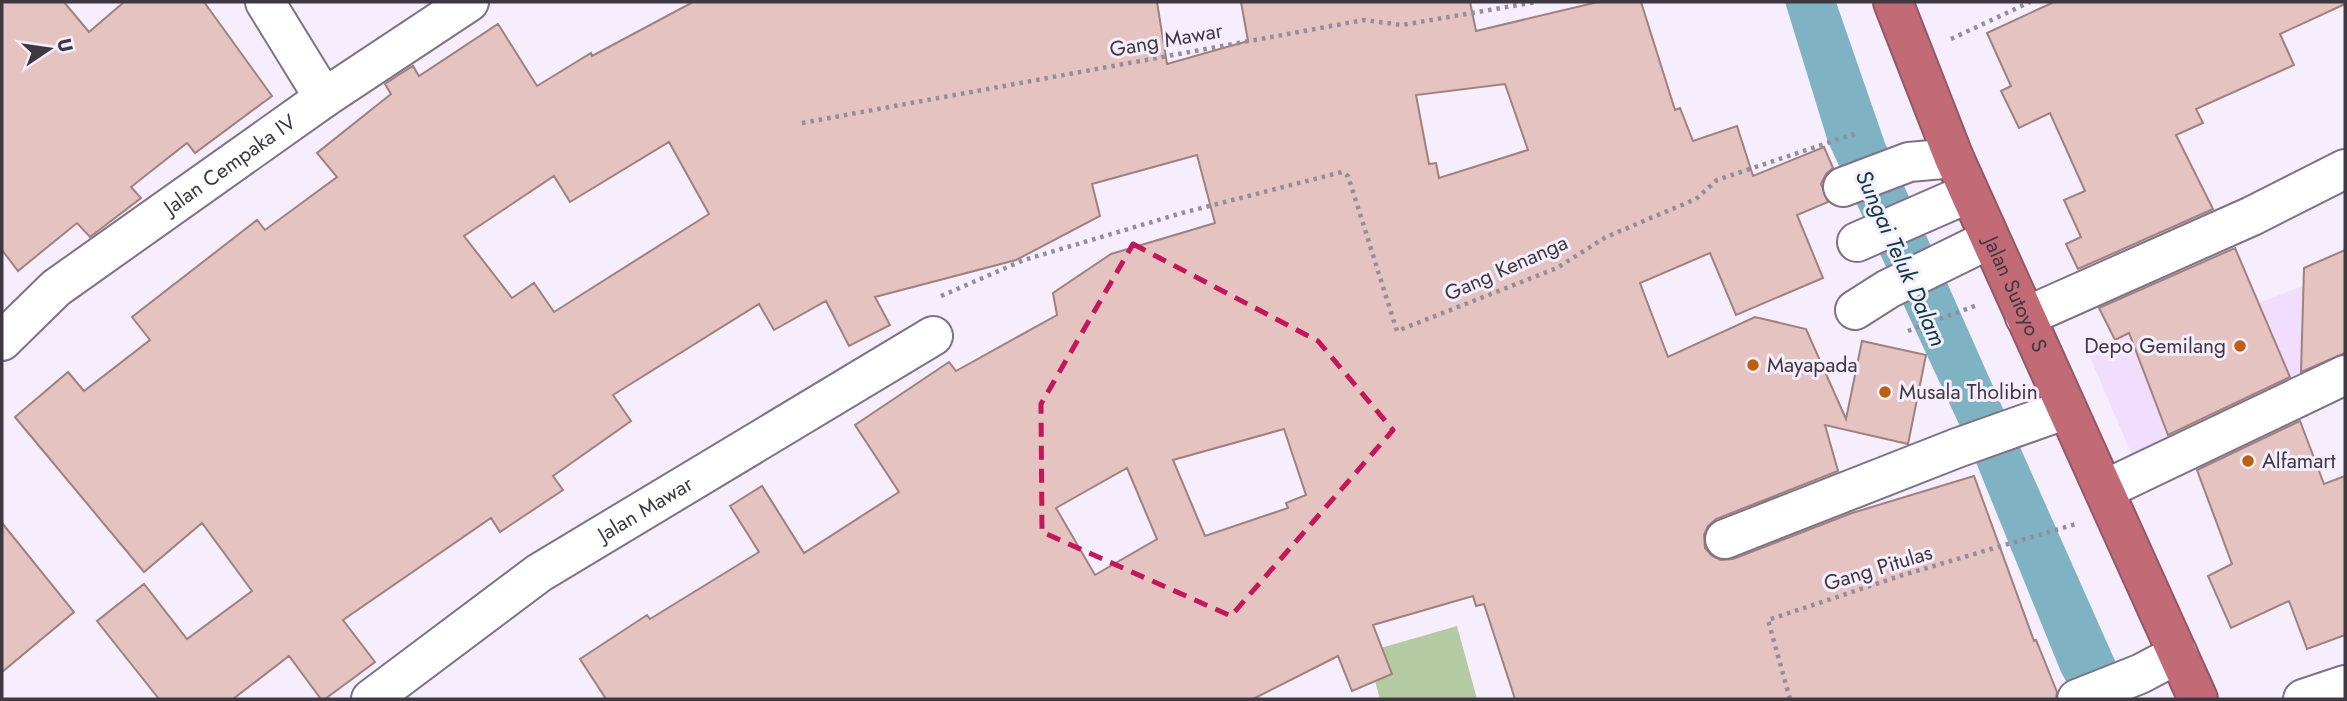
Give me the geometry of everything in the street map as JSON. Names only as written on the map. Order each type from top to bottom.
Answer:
[{"type":"highway","name":"Jalan Sutoyo S","points":[[1893,2],[1912,57],[1954,158],[2199,699]]},
{"type":"street","points":[[265,2],[324,98]]},
{"type":"street","name":"Jalan Cempaka IV","points":[[2,341],[56,288],[324,98],[469,2]]},
{"type":"street","points":[[1847,185],[1909,162],[1954,158]]},
{"type":"street","points":[[2025,317],[2252,216],[2345,169]]},
{"type":"street","points":[[1862,240],[1969,192]]},
{"type":"street","points":[[1855,310],[1888,289],[1990,239]]},
{"type":"street","name":"Jalan Mawar","points":[[371,699],[538,573],[933,336]]},
{"type":"street","points":[[2104,491],[2345,375]]},
{"type":"street","points":[[1725,539],[1957,448],[2067,409]]},
{"type":"street","points":[[2077,699],[2140,674],[2178,654]]},
{"type":"street","points":[[2303,699],[2345,685]]},
{"type":"path","name":"Gang Mawar","points":[[802,123],[1364,20],[1402,25],[1536,2]]},
{"type":"path","points":[[1912,57],[2030,2]]},
{"type":"path","name":"Gang Kenanga","points":[[933,336],[937,297],[1024,260],[1182,213],[1342,172],[1348,176],[1397,331],[1557,268],[1606,237],[1696,198],[1717,180],[1819,145]]},
{"type":"path","points":[[1908,331],[1971,307]]},
{"type":"path","name":"Gang Pitulas","points":[[1790,699],[1768,620],[1903,575],[2076,524]]},
{"type":"highlighted area","points":[[1133,244],[1318,341],[1393,430],[1231,616],[1042,532],[1041,404]]},
{"type":"shaded area","name":"Depo Gemilang","points":[[2345,250],[2345,358],[2242,401],[2234,415],[2134,460],[2089,355],[2129,333],[2207,323],[2303,286],[2304,268]]},
{"type":"green space","points":[[1457,626],[1477,699],[1380,699],[1367,652]]},
{"type":"water","name":"Sungai Teluk Dalam","points":[[1785,2],[1836,2],[1885,143],[2132,699],[2076,699],[2061,672],[1971,450],[1828,142]]},
{"type":"building","points":[[2,2],[64,2],[89,32],[124,2],[204,2],[272,96],[195,153],[187,143],[131,187],[141,198],[90,237],[77,223],[18,271],[2,250]]},
{"type":"building","points":[[693,2],[1157,2],[1167,64],[1248,41],[1241,2],[1470,2],[1476,31],[1598,2],[1641,2],[1675,110],[1680,108],[1693,141],[1737,126],[1753,176],[1824,147],[1833,168],[1821,184],[1828,202],[1797,215],[1823,278],[1736,315],[1710,253],[1640,283],[1668,357],[1755,317],[1806,329],[1846,419],[1862,341],[1926,355],[1908,444],[1825,425],[1838,471],[1716,519],[1708,526],[1704,535],[1705,548],[1712,556],[1721,560],[1733,559],[1852,513],[1974,476],[2034,641],[2036,640],[2057,692],[2056,699],[1515,699],[1484,604],[1476,606],[1473,596],[1373,625],[1392,674],[1352,691],[1338,656],[1253,699],[606,699],[580,659],[647,615],[650,619],[759,552],[730,506],[762,486],[804,553],[899,492],[855,425],[949,362],[956,371],[1057,315],[1053,293],[1111,254],[1215,223],[1197,155],[1092,184],[1100,216],[1016,260],[875,297],[890,325],[849,346],[826,301],[774,330],[759,304],[613,395],[631,421],[553,476],[563,490],[500,532],[491,518],[343,620],[375,662],[325,699],[321,699],[289,656],[233,699],[159,699],[97,621],[144,584],[187,639],[252,591],[202,523],[144,572],[15,417],[68,372],[84,391],[150,340],[132,317],[257,220],[265,230],[337,177],[317,153],[391,94],[385,84],[400,74],[413,66],[419,76],[498,24],[537,86],[591,53],[592,56]],"holes":[[[1505,84],[1528,150],[1439,178],[1436,163],[1429,164],[1416,95]],[[669,142],[709,214],[554,312],[534,283],[512,298],[464,236],[554,176],[570,202]],[[1284,429],[1306,495],[1286,503],[1288,508],[1205,536],[1173,460]],[[1127,468],[1157,539],[1095,575],[1056,508]]]},
{"type":"building","points":[[2054,2],[2345,4],[2280,34],[2294,65],[2196,109],[2203,123],[2176,135],[2213,209],[2078,269],[2066,244],[2081,237],[2064,200],[2085,191],[2050,113],[2019,128],[2001,91],[2011,86],[1987,33]]},
{"type":"building","name":"Depo Gemilang","points":[[2235,248],[2290,377],[2168,435],[2129,333],[2115,340],[2099,308]]},
{"type":"building","points":[[2345,250],[2345,353],[2301,372],[2304,268]]},
{"type":"building","points":[[2300,421],[2324,484],[2345,476],[2345,635],[2307,649],[2289,601],[2231,628],[2208,576],[2232,564],[2197,470]]},
{"type":"building","points":[[2,523],[74,612],[2,672]]},
{"type":"place","name":"Depo Gemilang","points":[[2240,346]]},
{"type":"place","name":"Mayapada","points":[[1753,365]]},
{"type":"place","name":"Musala Tholibin","points":[[1885,392]]},
{"type":"place","name":"Alfamart","points":[[2248,461]]}]
